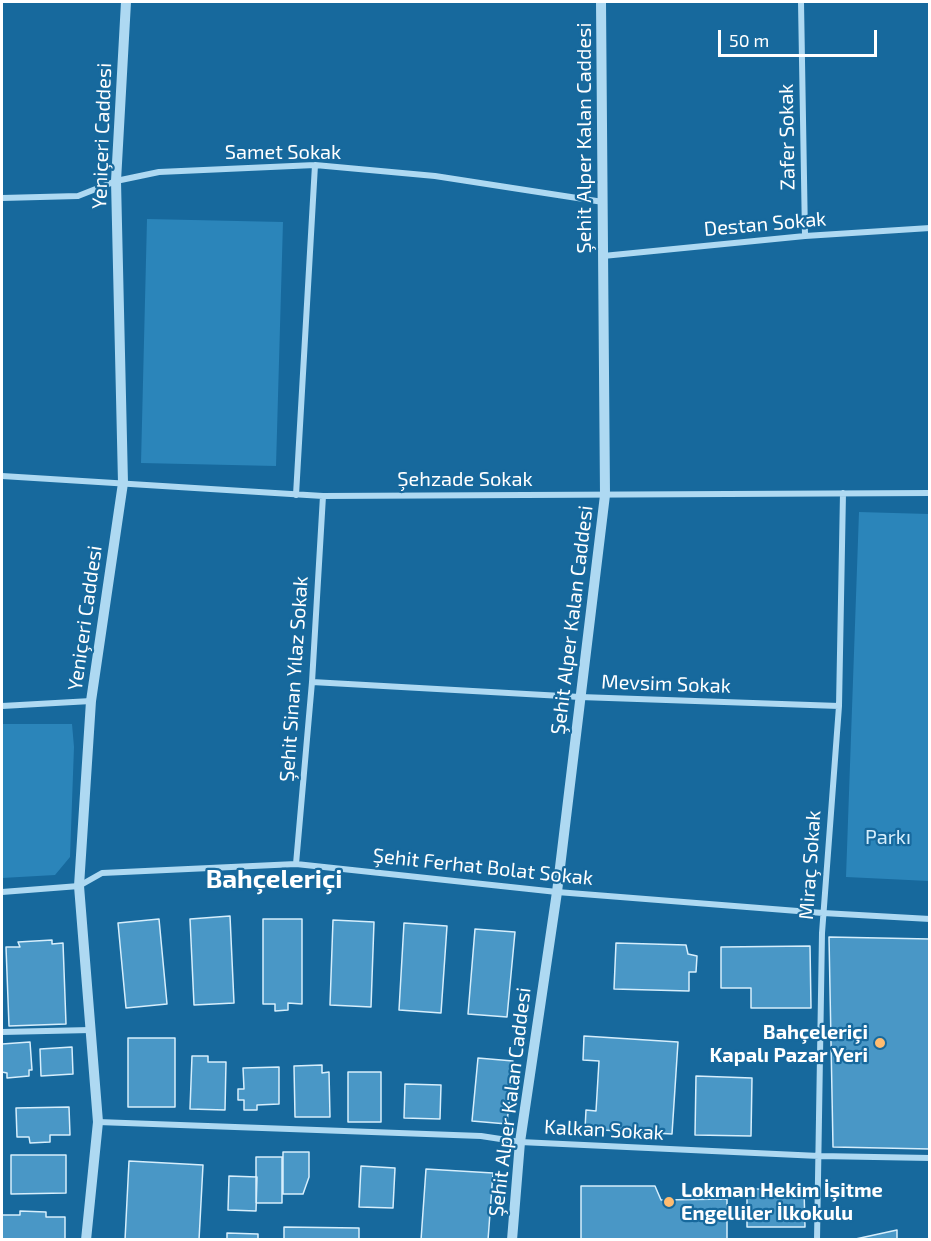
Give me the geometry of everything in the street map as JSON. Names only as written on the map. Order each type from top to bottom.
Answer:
[{"type":"street","name":"Yeniçeri Caddesi","points":[[86,1239],[99,1122],[79,886],[91,701],[123,483],[116,181],[126,2]]},
{"type":"street","name":"Şehit Alper Kalan Caddesi","points":[[512,1239],[520,1142],[557,892],[605,495],[601,2]]},
{"type":"street","name":"Zafer Sokak","points":[[801,2],[805,237]]},
{"type":"street","name":"Samet Sokak","points":[[2,198],[78,196],[116,181],[159,172],[315,165],[435,176],[603,202]]},
{"type":"street","points":[[297,495],[315,165]]},
{"type":"street","name":"Destan Sokak","points":[[603,256],[930,228]]},
{"type":"street","name":"Şehzade Sokak","points":[[2,476],[324,496],[930,493]]},
{"type":"street","name":"Miraç Sokak","points":[[817,1239],[823,913],[839,706],[843,493]]},
{"type":"street","name":"Şehit Sinan Yılaz Sokak","points":[[296,864],[312,682],[324,496]]},
{"type":"street","name":"Mevsim Sokak","points":[[312,682],[580,697],[839,706]]},
{"type":"street","points":[[2,706],[91,701]]},
{"type":"street","name":"Şehit Ferhat Bolat Sokak","points":[[2,892],[79,886],[102,873],[296,864],[557,892],[930,919]]},
{"type":"street","points":[[2,1032],[92,1030]]},
{"type":"street","name":"Kalkan Sokak","points":[[99,1122],[481,1136],[520,1142],[819,1156],[930,1158]]},
{"type":"green space","points":[[147,219],[283,222],[276,466],[141,463]]},
{"type":"green space","name":"Parkı","points":[[859,512],[929,514],[929,881],[846,877]]},
{"type":"green space","points":[[2,724],[72,724],[74,747],[70,857],[55,875],[2,878]]},
{"type":"building","points":[[230,916],[234,1003],[194,1005],[190,919]]},
{"type":"building","points":[[159,919],[167,1004],[126,1008],[118,923]]},
{"type":"building","points":[[263,919],[302,919],[302,1004],[288,1003],[288,1010],[275,1011],[275,1004],[263,1004]]},
{"type":"building","points":[[333,920],[374,922],[371,1007],[330,1005]]},
{"type":"building","points":[[404,923],[447,926],[441,1013],[399,1010]]},
{"type":"building","points":[[475,929],[515,932],[507,1017],[468,1014]]},
{"type":"building","name":"Bahçeleriçi Kapalı Pazar Yeri","points":[[829,937],[930,939],[930,1149],[833,1147]]},
{"type":"building","points":[[52,940],[52,944],[63,943],[66,1024],[9,1026],[6,947],[20,947],[18,942]]},
{"type":"building","points":[[616,943],[686,945],[688,954],[697,956],[696,972],[689,972],[689,991],[614,989]]},
{"type":"building","points":[[810,946],[811,1008],[751,1008],[751,988],[721,988],[721,947]]},
{"type":"building","points":[[584,1036],[678,1042],[672,1134],[585,1129],[586,1110],[596,1111],[599,1061],[583,1060]]},
{"type":"building","points":[[128,1038],[175,1038],[175,1107],[128,1107]]},
{"type":"building","points":[[30,1042],[32,1070],[29,1070],[29,1076],[7,1078],[7,1073],[2,1072],[2,1044]]},
{"type":"building","points":[[72,1047],[73,1074],[41,1076],[40,1049]]},
{"type":"building","points":[[192,1056],[208,1056],[208,1062],[226,1062],[225,1110],[190,1109]]},
{"type":"building","points":[[478,1058],[513,1061],[507,1124],[472,1121]]},
{"type":"building","points":[[322,1065],[322,1073],[329,1072],[330,1117],[295,1117],[294,1066]]},
{"type":"building","points":[[279,1067],[279,1104],[257,1105],[257,1110],[244,1110],[244,1100],[238,1100],[238,1089],[244,1089],[243,1068]]},
{"type":"building","points":[[348,1072],[381,1072],[381,1122],[348,1122]]},
{"type":"building","points":[[696,1076],[752,1078],[751,1136],[695,1135]]},
{"type":"building","points":[[405,1084],[441,1085],[440,1119],[404,1118]]},
{"type":"building","points":[[69,1107],[70,1135],[50,1135],[50,1142],[30,1143],[29,1137],[17,1137],[16,1108]]},
{"type":"building","points":[[283,1152],[309,1152],[309,1177],[303,1194],[283,1194]]},
{"type":"building","points":[[11,1155],[66,1155],[66,1193],[11,1194]]},
{"type":"building","points":[[256,1157],[282,1157],[282,1203],[256,1203]]},
{"type":"building","points":[[129,1161],[203,1165],[199,1240],[125,1240]]},
{"type":"building","points":[[361,1166],[395,1168],[393,1208],[359,1207]]},
{"type":"building","points":[[426,1169],[493,1173],[488,1240],[421,1240]]},
{"type":"building","points":[[229,1176],[257,1177],[256,1211],[228,1210]]},
{"type":"building","points":[[581,1186],[655,1186],[661,1200],[727,1199],[727,1240],[581,1240]]},
{"type":"building","points":[[747,1189],[804,1189],[805,1227],[747,1227]]},
{"type":"building","points":[[20,1211],[46,1212],[46,1217],[65,1217],[65,1240],[2,1240],[2,1215],[20,1215]]},
{"type":"building","points":[[284,1227],[359,1228],[359,1240],[284,1240]]},
{"type":"building","points":[[897,1230],[897,1240],[851,1240]]},
{"type":"building","points":[[227,1233],[258,1234],[258,1240],[227,1240]]},
{"type":"place","name":"Bahçeleriçi Kapalı Pazar Yeri","points":[[880,1043]]},
{"type":"place","name":"Lokman Hekim İşitme Engelliler İlkokulu","points":[[669,1202]]},
{"type":"district","name":"Bahçeleriçi","points":[[274,879]]}]
